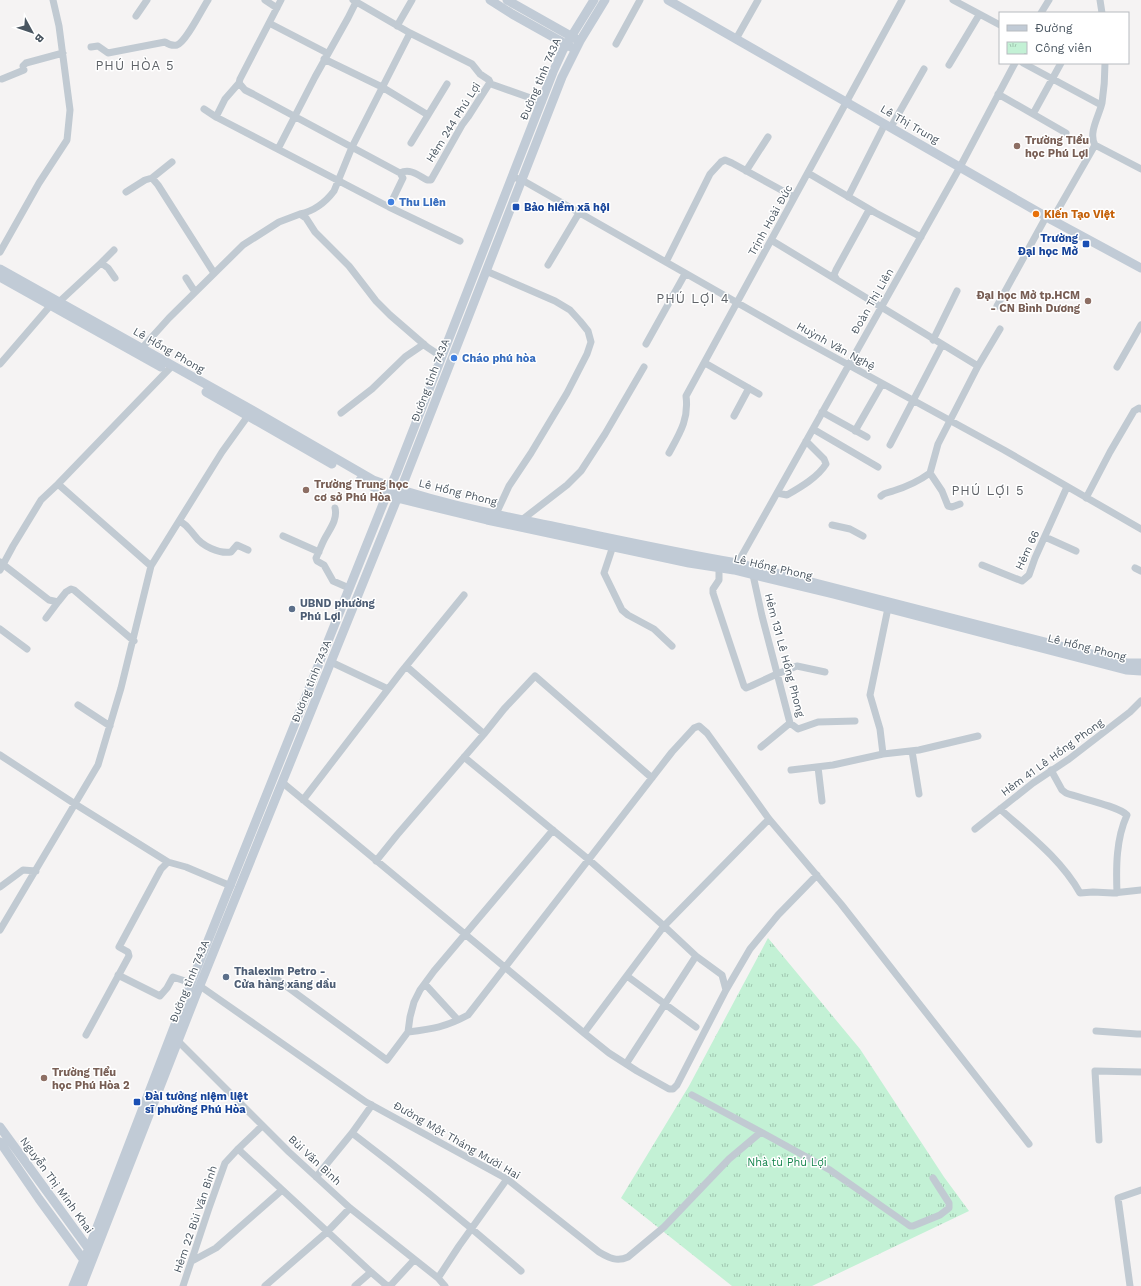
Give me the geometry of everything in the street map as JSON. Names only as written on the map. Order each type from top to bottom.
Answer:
[{"type":"street","points":[[0,252],[39,183],[67,140],[70,110],[59,26],[53,0]]},
{"type":"street","points":[[136,16],[147,0]]},
{"type":"street","points":[[91,47],[98,46],[108,53],[165,42],[172,45],[177,45],[184,40],[208,0]]},
{"type":"street","points":[[265,0],[277,8]]},
{"type":"street","points":[[216,117],[225,99],[239,83],[281,0]]},
{"type":"street","points":[[397,26],[412,0]]},
{"type":"street","points":[[490,0],[512,14],[569,40]]},
{"type":"street","points":[[507,0],[578,45]]},
{"type":"street","name":"Đường tỉnh 743A","points":[[235,888],[273,779],[388,490],[396,474],[556,67],[569,40],[594,0]]},
{"type":"street","name":"Đường tỉnh 743A","points":[[82,1286],[89,1268],[91,1252],[174,1040],[235,888],[283,783],[399,494],[562,77],[578,45],[605,0]]},
{"type":"street","points":[[616,44],[640,0]]},
{"type":"street","name":"Lê Thị Trung","points":[[668,0],[1049,218],[1141,268]]},
{"type":"street","points":[[736,39],[758,0]]},
{"type":"street","name":"Trịnh Hoài Đức","points":[[669,453],[684,426],[687,404],[686,396],[902,0]]},
{"type":"street","points":[[953,0],[999,25]]},
{"type":"street","points":[[1042,12],[1049,0]]},
{"type":"street","points":[[1100,0],[1102,12]]},
{"type":"street","points":[[278,149],[326,56],[348,18],[354,1],[410,33],[472,64],[480,74],[489,80],[491,84]]},
{"type":"street","points":[[949,65],[979,15]]},
{"type":"street","points":[[269,23],[428,115]]},
{"type":"street","points":[[142,348],[169,318],[243,245],[279,222],[309,212],[324,201],[334,191],[352,147],[410,33]]},
{"type":"street","points":[[2,79],[24,70],[23,66],[26,63],[63,53]]},
{"type":"street","name":"Đoàn Thị Liên","points":[[736,566],[960,167],[1014,64]]},
{"type":"street","points":[[1025,64],[1102,105]]},
{"type":"street","points":[[1033,114],[1060,64]]},
{"type":"street","points":[[1105,64],[1102,105],[1093,130],[1092,141],[1095,145],[1141,169]]},
{"type":"street","points":[[848,197],[888,126],[924,69]]},
{"type":"street","points":[[239,83],[245,90],[400,173],[403,178],[389,207]]},
{"type":"street","points":[[411,143],[447,84]]},
{"type":"street","name":"Hẻm 244 Phú Lợi","points":[[400,173],[406,171],[427,180],[431,180],[462,125],[468,118],[485,89],[491,84],[542,102]]},
{"type":"street","points":[[998,94],[1066,134]]},
{"type":"street","points":[[204,109],[216,117],[389,207],[460,240]]},
{"type":"street","points":[[746,171],[768,137]]},
{"type":"street","points":[[997,306],[1049,218],[1095,145]]},
{"type":"street","points":[[666,262],[710,174],[721,162],[725,160],[794,197]]},
{"type":"street","points":[[126,192],[145,180],[152,178],[172,162]]},
{"type":"street","points":[[808,173],[869,210],[920,237]]},
{"type":"street","name":"Huỳnh Văn Nghệ","points":[[513,177],[522,180],[685,274],[1004,450],[1141,529]]},
{"type":"street","points":[[152,178],[214,273]]},
{"type":"street","points":[[837,280],[834,275],[836,270],[869,210]]},
{"type":"street","points":[[548,265],[579,213]]},
{"type":"street","points":[[300,214],[306,218],[314,232],[356,274],[376,302],[424,344],[442,357]]},
{"type":"street","points":[[771,240],[978,366]]},
{"type":"street","points":[[59,302],[114,250]]},
{"type":"street","points":[[101,263],[108,268],[115,278]]},
{"type":"street","name":"Lê Hồng Phong","points":[[0,269],[142,348],[169,368]]},
{"type":"street","points":[[486,271],[555,301],[570,310],[588,331],[591,342],[587,354],[567,393],[531,453],[509,486],[496,514]]},
{"type":"street","points":[[646,344],[685,274]]},
{"type":"street","name":"Lê Hồng Phong","points":[[0,277],[50,306],[250,412],[373,480],[388,490],[399,494],[487,520],[719,568],[736,566],[753,575],[888,608],[1126,670],[1141,671]]},
{"type":"street","points":[[186,278],[195,292]]},
{"type":"street","points":[[933,340],[958,291]]},
{"type":"street","points":[[0,364],[50,306]]},
{"type":"street","points":[[1117,367],[1141,325]]},
{"type":"street","points":[[881,496],[884,493],[892,492],[917,482],[930,473],[938,444],[978,366],[1000,329]]},
{"type":"street","points":[[341,413],[372,389],[405,357],[424,344]]},
{"type":"street","points":[[890,445],[942,345]]},
{"type":"street","points":[[705,363],[759,394]]},
{"type":"street","points":[[523,520],[567,485],[581,471],[605,434],[644,367]]},
{"type":"street","points":[[58,602],[49,600],[1,565],[41,500],[169,368]]},
{"type":"street","points":[[855,431],[882,384]]},
{"type":"street","points":[[734,416],[749,388]]},
{"type":"street","points":[[1086,498],[1110,452],[1134,411],[1139,408],[1141,409]]},
{"type":"street","points":[[0,930],[98,765],[134,641],[151,566],[222,452],[250,412]]},
{"type":"street","points":[[822,412],[867,437]]},
{"type":"street","points":[[813,429],[878,467]]},
{"type":"street","points":[[777,493],[787,495],[798,489],[810,480],[826,464],[824,459],[806,441]]},
{"type":"street","points":[[930,473],[942,491],[948,506],[952,507],[960,504]]},
{"type":"street","points":[[58,484],[151,566]]},
{"type":"street","name":"Hẻm 66","points":[[982,565],[1022,581],[1029,575],[1035,558],[1067,487]]},
{"type":"street","name":"Lê Hồng Phong","points":[[399,494],[691,555],[1127,663],[1141,663]]},
{"type":"street","points":[[335,508],[336,512],[333,523],[316,558],[317,561],[324,565],[333,581],[349,588]]},
{"type":"street","points":[[180,521],[188,526],[200,542],[216,550],[231,552],[237,545],[248,550]]},
{"type":"street","points":[[832,525],[850,529],[863,536]]},
{"type":"street","points":[[283,536],[319,552]]},
{"type":"street","points":[[1045,537],[1076,551]]},
{"type":"street","points":[[613,546],[604,573],[622,610],[654,629],[672,646]]},
{"type":"street","points":[[719,568],[719,580],[713,589],[713,593],[723,626],[746,688],[797,666],[825,672]]},
{"type":"street","name":"Hẻm 131 Lê Hồng Phong","points":[[753,575],[790,724],[798,729],[818,722],[855,721]]},
{"type":"street","points":[[46,618],[66,592],[71,589],[134,641]]},
{"type":"street","points":[[303,800],[406,666],[464,595]]},
{"type":"street","points":[[883,754],[880,729],[870,695],[888,608]]},
{"type":"street","points":[[336,623],[345,627]]},
{"type":"street","points":[[0,629],[26,649]]},
{"type":"street","points":[[331,662],[388,689]]},
{"type":"street","points":[[406,666],[484,734]]},
{"type":"street","points":[[376,861],[504,709],[535,676],[652,778]]},
{"type":"street","points":[[304,701],[314,705]]},
{"type":"street","name":"Hẻm 41 Lê Hồng Phong","points":[[976,829],[1033,783],[1069,759],[1130,712],[1141,701]]},
{"type":"street","points":[[78,705],[110,726]]},
{"type":"street","points":[[761,747],[790,724]]},
{"type":"street","points":[[408,1032],[434,1029],[447,1025],[468,1015],[506,969],[588,859],[672,752],[697,726],[707,733],[769,819],[841,904],[1029,1144]]},
{"type":"street","points":[[791,770],[832,765],[883,754],[912,751],[978,736]]},
{"type":"street","points":[[912,751],[919,794]]},
{"type":"street","points":[[0,755],[168,862],[186,867],[235,888]]},
{"type":"street","points":[[464,757],[588,859],[696,956],[722,975],[726,990]]},
{"type":"street","points":[[818,767],[822,801]]},
{"type":"street","points":[[1051,770],[1062,790],[1066,793],[1124,812],[1127,815],[1121,835],[1117,858],[1117,893]]},
{"type":"street","points":[[273,779],[283,783],[584,1034],[626,1064],[665,1088],[675,1088],[726,990],[750,949],[778,915],[817,876]]},
{"type":"street","points":[[1000,809],[1054,857],[1075,884],[1080,893],[1117,893],[1141,890]]},
{"type":"street","points":[[584,1034],[664,926],[769,819]]},
{"type":"street","points":[[271,975],[387,1060],[408,1032],[414,1002],[420,990],[434,971],[553,830]]},
{"type":"street","points":[[86,1035],[129,954],[119,947],[161,869],[168,862]]},
{"type":"street","points":[[0,887],[23,870],[36,871]]},
{"type":"street","points":[[626,1064],[696,956]]},
{"type":"street","name":"Đường Một Tháng Mười Hai","points":[[118,975],[160,996],[168,988],[173,977],[196,985],[372,1105],[507,1179],[600,1252],[615,1260],[622,1260],[633,1254],[664,1228],[729,1159],[761,1132]]},
{"type":"street","points":[[627,976],[696,1027]]},
{"type":"street","points":[[425,984],[458,1020]]},
{"type":"street","points":[[1096,1031],[1141,1034]]},
{"type":"street","name":"Bùi Văn Bình","points":[[174,1040],[262,1126],[350,1208],[438,1278],[445,1286]]},
{"type":"street","points":[[1099,1140],[1095,1070],[1141,1072]]},
{"type":"street","points":[[692,1095],[830,1170],[905,1224],[911,1226],[926,1221],[946,1212],[949,1208],[950,1203],[933,1178]]},
{"type":"street","points":[[316,1177],[352,1133],[372,1105]]},
{"type":"street","name":"Hẻm 22 Bùi Văn Bình","points":[[183,1286],[208,1208],[225,1163],[262,1126]]},
{"type":"street","name":"Nguyễn Thị Minh Khai","points":[[0,1129],[91,1252]]},
{"type":"street","points":[[352,1133],[404,1172],[521,1271]]},
{"type":"street","name":"Nguyễn Thị Minh Khai","points":[[0,1142],[89,1268]]},
{"type":"street","points":[[238,1149],[386,1285],[390,1286],[414,1260]]},
{"type":"street","points":[[438,1278],[507,1179]]},
{"type":"street","points":[[192,1261],[216,1248],[282,1190]]},
{"type":"street","points":[[1130,1286],[1118,1198],[1141,1190]]},
{"type":"street","points":[[265,1286],[327,1232],[350,1208]]},
{"type":"street","name":"Đường tỉnh 743A","points":[[73,1286],[83,1260],[91,1252]]},
{"type":"street","points":[[355,1286],[371,1272]]},
{"type":"green space","name":"Nhà tù Phú Lợi","points":[[768,938],[860,1049],[944,1177],[969,1211],[812,1286],[732,1286],[621,1198],[689,1086]]},
{"type":"place","name":"Trường Tiểu học Phú Lợi","points":[[1017,146]]},
{"type":"place","name":"Thu Liên","points":[[391,202]]},
{"type":"place","name":"Bảo hiểm xã hội","points":[[516,207]]},
{"type":"place","name":"Kiến Tạo Việt","points":[[1036,214]]},
{"type":"place","name":"Trường Đại học Mở","points":[[1086,244]]},
{"type":"place","name":"Đại học Mở tp.HCM - CN Bình Dương","points":[[1088,301]]},
{"type":"place","name":"Cháo phú hòa","points":[[454,358]]},
{"type":"place","name":"Trường Trung học cơ sở Phú Hòa","points":[[306,490]]},
{"type":"place","name":"UBND phường Phú Lợi","points":[[292,609]]},
{"type":"place","name":"Thalexim Petro - Cửa hàng xăng dầu","points":[[226,977]]},
{"type":"place","name":"Trường Tiểu học Phú Hòa 2","points":[[44,1078]]},
{"type":"place","name":"Đài tưởng niệm liệt sĩ phường Phú Hòa","points":[[137,1102]]},
{"type":"district","name":"PHÚ HÒA 5","points":[[135,65]]},
{"type":"district","name":"PHÚ LỢI 4","points":[[693,298]]},
{"type":"district","name":"PHÚ LỢI 5","points":[[988,490]]}]
